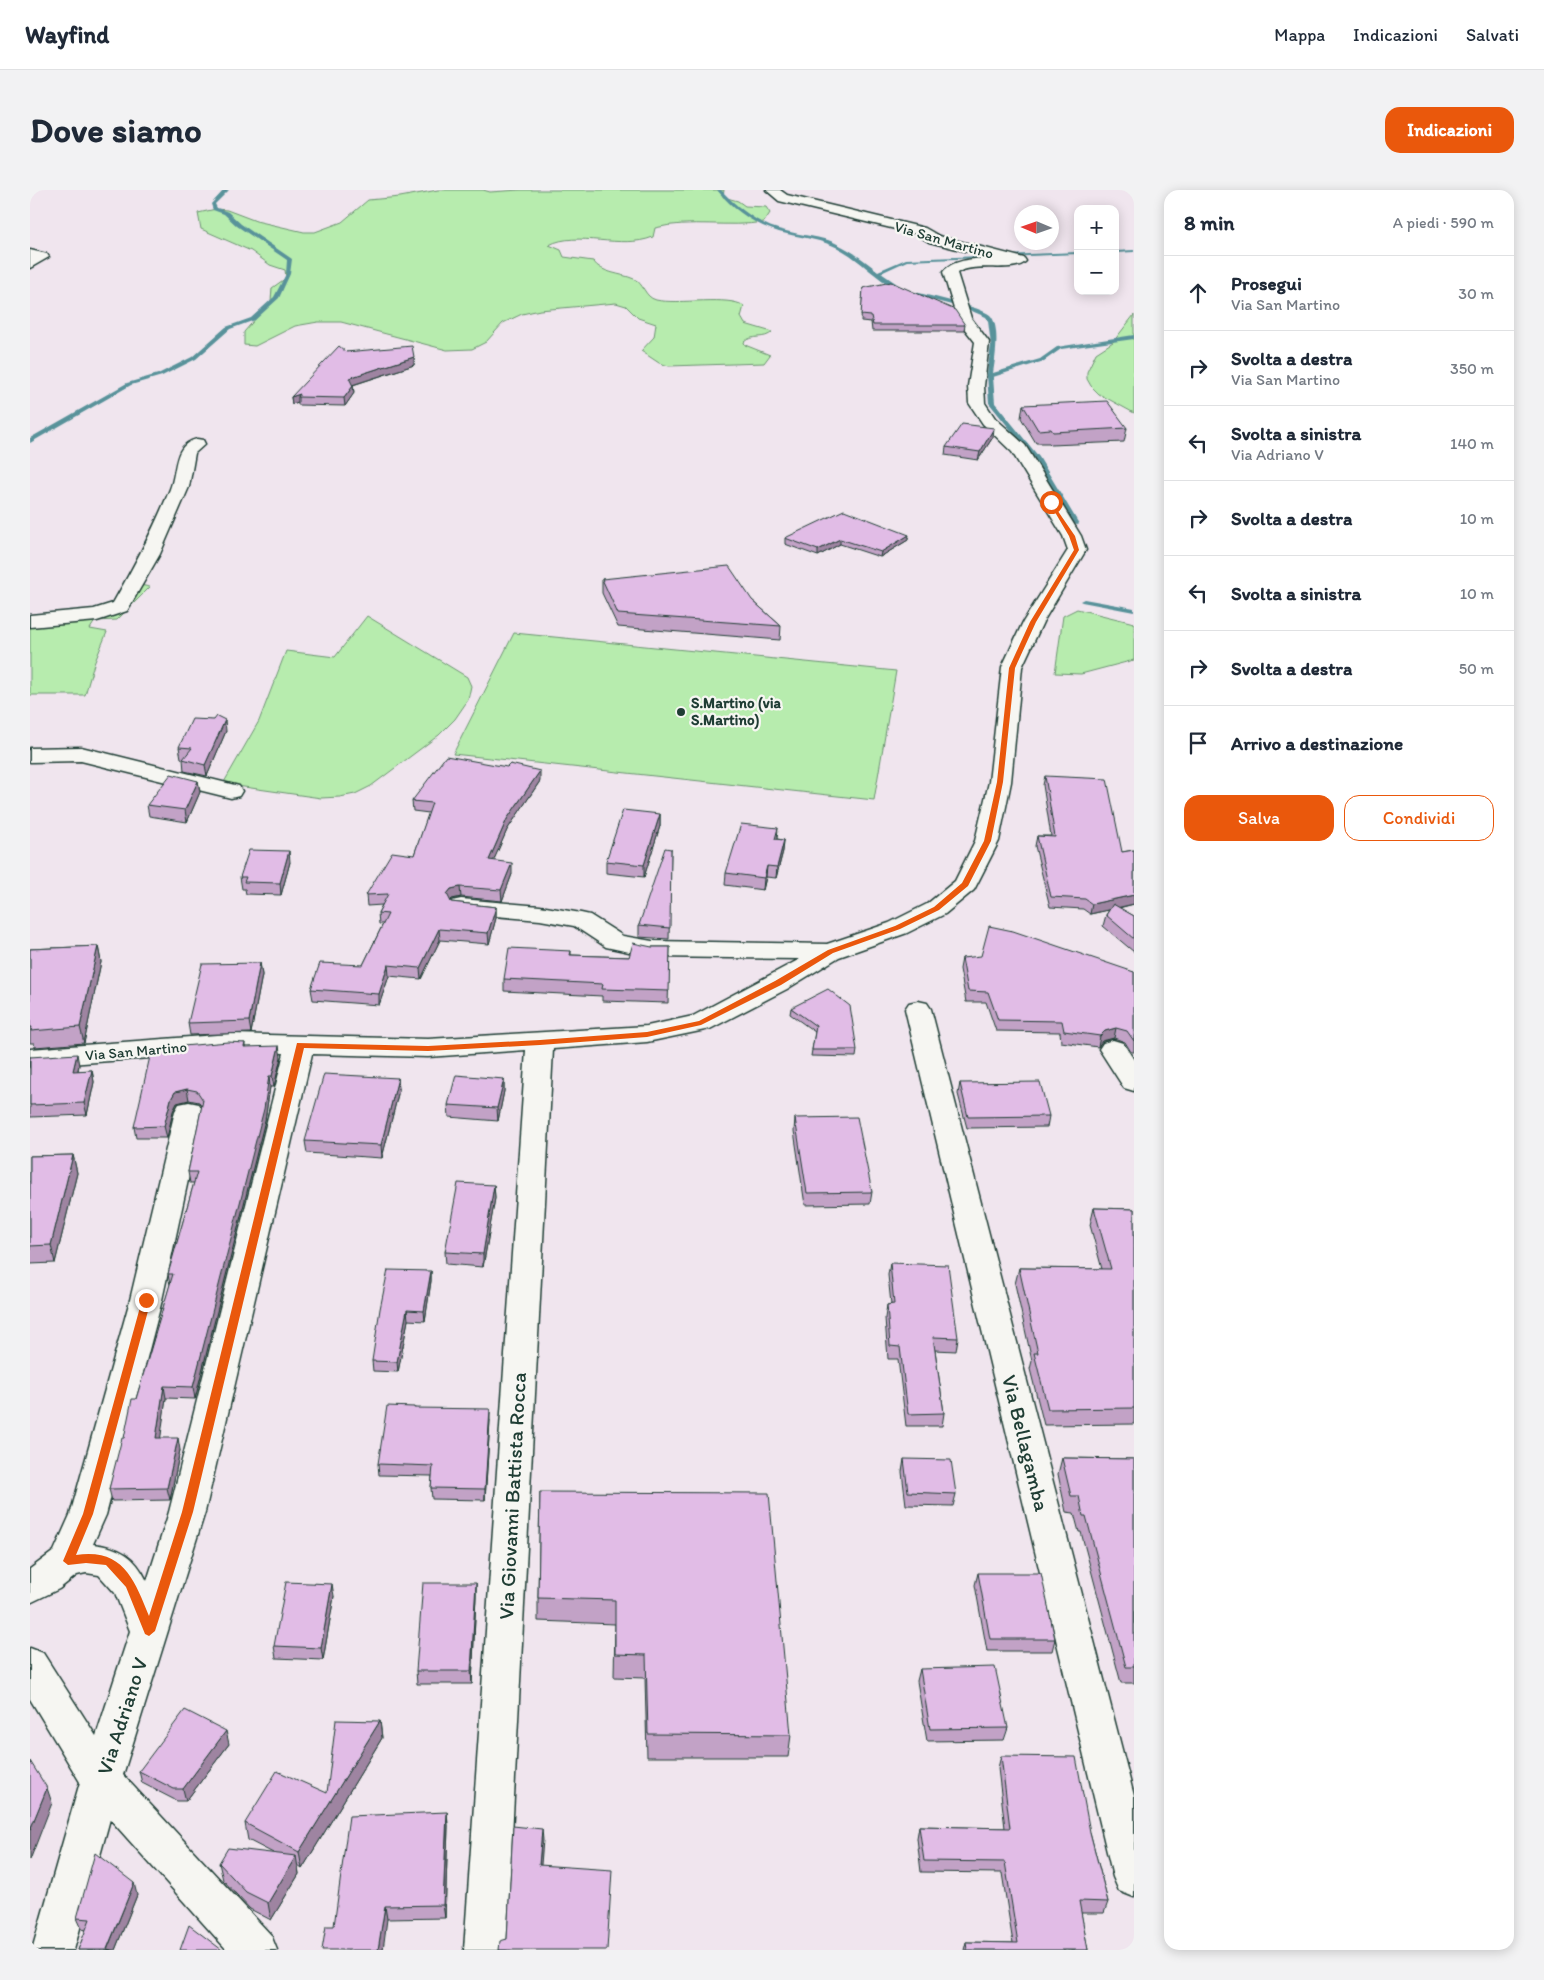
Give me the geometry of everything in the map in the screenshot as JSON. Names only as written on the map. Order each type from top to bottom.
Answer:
[{"type":"street","name":"Via San Martino","points":[[30,1058],[230,1043],[428,1048],[647,1034],[701,1023],[778,983],[830,952],[898,928],[936,909],[965,885],[988,841],[1000,782],[1012,668],[1033,622],[1077,550],[1072,536],[1019,449],[989,421],[977,403],[976,386],[982,342],[964,319],[950,272],[954,267],[970,264],[1019,261],[934,239],[920,231],[783,198],[772,190]]},
{"type":"street","points":[[30,254],[42,258],[30,264]]},
{"type":"street","points":[[30,620],[97,615],[120,607],[151,554],[180,487],[187,451],[197,444]]},
{"type":"street","points":[[30,755],[81,754],[231,791]]},
{"type":"street","points":[[461,906],[540,913],[581,920],[615,942],[652,949],[830,952]]},
{"type":"street","name":"Via Bellagamba","points":[[918,1009],[1134,1877]]},
{"type":"street","name":"Via Giovanni Battista Rocca","points":[[485,1950],[540,1042]]},
{"type":"street","name":"Via Adriano V","points":[[53,1950],[101,1780],[187,1512],[300,1045]]},
{"type":"street","points":[[1113,1049],[1134,1082]]},
{"type":"street","points":[[68,1561],[88,1514],[126,1378],[146,1300],[189,1111]]},
{"type":"street","points":[[30,1588],[68,1561],[86,1558],[109,1561],[130,1584],[149,1631]]},
{"type":"street","points":[[30,1665],[101,1780],[256,1950]]},
{"type":"green space","points":[[438,190],[483,190],[490,192],[520,190],[724,190],[723,197],[738,201],[745,206],[766,207],[770,213],[764,222],[750,224],[668,225],[655,228],[653,237],[640,240],[627,242],[573,239],[549,245],[561,250],[564,257],[593,261],[606,271],[634,279],[649,296],[656,300],[677,302],[727,301],[744,306],[741,317],[745,324],[772,332],[766,336],[751,338],[744,342],[745,345],[770,355],[764,363],[669,366],[659,363],[641,351],[654,337],[656,324],[638,318],[626,306],[616,303],[540,310],[522,314],[503,323],[486,342],[472,349],[447,350],[341,322],[318,322],[295,326],[255,346],[244,345],[244,332],[271,301],[272,288],[286,278],[285,270],[270,265],[251,251],[201,229],[198,213],[216,209],[227,210],[256,221],[304,232],[315,232],[342,222],[368,200],[400,197]]},
{"type":"green space","points":[[1134,315],[1134,413],[1099,394],[1087,379],[1087,372],[1096,353],[1113,342]]},
{"type":"green space","points":[[140,585],[150,587],[117,620],[95,621],[90,629],[107,632],[94,664],[85,695],[30,695],[30,622],[103,616]]},
{"type":"green space","points":[[1077,609],[1134,623],[1134,660],[1081,674],[1055,673],[1063,616]]},
{"type":"green space","points":[[367,616],[467,677],[471,686],[468,700],[455,719],[439,735],[371,786],[355,794],[321,798],[223,784],[259,721],[286,651],[335,657]]},
{"type":"green space","name":"S.Martino (via S.Martino)","points":[[514,633],[896,671],[874,800],[453,754]]},
{"type":"building","points":[[891,282],[955,310],[965,325],[873,325],[871,316],[861,315],[863,288]]},
{"type":"building","points":[[339,346],[346,352],[412,346],[414,357],[349,378],[353,386],[344,398],[298,397],[300,394],[291,397]]},
{"type":"building","points":[[1107,401],[1127,428],[1053,432],[1051,429],[1038,430],[1023,405]]},
{"type":"building","points":[[962,424],[994,428],[980,452],[946,447]]},
{"type":"building","points":[[844,510],[909,535],[881,552],[840,539],[818,550],[785,538]]},
{"type":"building","points":[[729,566],[752,600],[781,626],[618,614],[602,579]]},
{"type":"building","points":[[217,716],[225,720],[205,765],[183,759],[192,748],[179,747],[192,719],[214,720]]},
{"type":"building","points":[[446,756],[507,767],[510,764],[540,771],[507,819],[489,860],[512,863],[501,890],[460,887],[451,889],[447,894],[451,902],[496,907],[488,933],[439,929],[420,968],[388,965],[379,994],[311,989],[320,963],[363,965],[388,914],[378,913],[388,894],[366,895],[392,852],[414,855],[432,803],[412,801]]},
{"type":"building","points":[[171,774],[198,781],[185,810],[147,805]]},
{"type":"building","points":[[1045,776],[1107,779],[1122,852],[1134,850],[1134,895],[1092,904],[1085,899],[1051,897],[1037,836],[1055,837]]},
{"type":"building","points":[[623,810],[660,814],[644,865],[606,861]]},
{"type":"building","points":[[741,824],[778,828],[775,839],[784,840],[777,867],[767,866],[764,878],[726,873]]},
{"type":"building","points":[[665,848],[671,849],[670,928],[639,925]]},
{"type":"building","points":[[249,850],[289,851],[280,883],[244,882],[246,877],[240,877]]},
{"type":"building","points":[[1113,904],[1134,916],[1134,939],[1106,915]]},
{"type":"building","points":[[989,926],[1013,931],[1134,972],[1134,1041],[1127,1031],[1116,1028],[1105,1031],[1100,1036],[1064,1031],[1062,1021],[998,1020],[988,992],[968,991],[962,958],[981,956]]},
{"type":"building","points":[[633,943],[652,947],[670,947],[669,991],[602,989],[603,984],[504,979],[509,948],[571,951],[570,955],[629,957]]},
{"type":"building","points":[[98,946],[80,1027],[31,1031],[30,949]]},
{"type":"building","points":[[260,963],[249,1021],[188,1023],[202,964]]},
{"type":"building","points":[[828,989],[850,1006],[857,1050],[812,1050],[816,1026],[791,1008]]},
{"type":"building","points":[[228,1042],[245,1043],[244,1047],[279,1046],[272,1076],[269,1076],[264,1109],[193,1387],[164,1386],[156,1438],[178,1438],[167,1488],[109,1489],[122,1438],[124,1438],[132,1399],[136,1399],[173,1274],[168,1274],[197,1172],[188,1172],[203,1100],[197,1091],[187,1089],[175,1092],[171,1099],[164,1126],[134,1127],[151,1052],[182,1050],[183,1046]]},
{"type":"building","points":[[77,1054],[73,1071],[92,1070],[84,1103],[30,1105],[30,1057]]},
{"type":"building","points":[[324,1074],[398,1078],[381,1145],[305,1141]]},
{"type":"building","points":[[456,1075],[504,1079],[497,1108],[448,1105]]},
{"type":"building","points":[[1040,1082],[1049,1116],[968,1117],[960,1083]]},
{"type":"building","points":[[857,1117],[872,1192],[807,1193],[795,1118]]},
{"type":"building","points":[[73,1155],[51,1245],[30,1246],[30,1156]]},
{"type":"building","points":[[458,1183],[494,1185],[483,1254],[445,1252]]},
{"type":"building","points":[[1094,1208],[1134,1209],[1134,1408],[1048,1409],[1034,1353],[1038,1353],[1019,1268],[1111,1269]]},
{"type":"building","points":[[890,1263],[948,1265],[958,1338],[933,1337],[944,1413],[908,1414],[900,1347],[890,1346],[887,1305],[894,1304]]},
{"type":"building","points":[[388,1270],[431,1271],[424,1311],[407,1310],[397,1362],[372,1361]]},
{"type":"building","points":[[387,1406],[490,1409],[485,1489],[431,1488],[433,1466],[378,1464]]},
{"type":"building","points":[[1062,1458],[1134,1459],[1134,1667],[1126,1667],[1086,1516],[1083,1516],[1079,1496],[1071,1496]]},
{"type":"building","points":[[904,1459],[951,1460],[956,1494],[908,1492]]},
{"type":"building","points":[[540,1492],[769,1493],[791,1735],[648,1734],[646,1655],[615,1654],[615,1600],[538,1598]]},
{"type":"building","points":[[978,1573],[1041,1573],[1055,1639],[990,1639]]},
{"type":"building","points":[[286,1582],[332,1584],[321,1648],[274,1646]]},
{"type":"building","points":[[423,1583],[476,1583],[471,1671],[416,1671]]},
{"type":"building","points":[[995,1667],[1008,1728],[930,1729],[920,1669]]},
{"type":"building","points":[[185,1710],[226,1731],[183,1789],[174,1789],[139,1771]]},
{"type":"building","points":[[336,1720],[380,1721],[299,1852],[245,1823],[277,1771],[327,1793]]},
{"type":"building","points":[[1001,1756],[1076,1757],[1090,1832],[1108,1902],[1079,1901],[1088,1950],[967,1950],[966,1942],[1018,1943],[1005,1862],[924,1861],[919,1826],[1010,1828]]},
{"type":"building","points":[[30,1761],[47,1788],[30,1830]]},
{"type":"building","points":[[447,1812],[443,1905],[385,1906],[378,1950],[322,1950],[326,1926],[334,1926],[349,1816]]},
{"type":"building","points":[[513,1826],[542,1829],[539,1865],[612,1870],[607,1950],[499,1950],[500,1941],[507,1939]]},
{"type":"building","points":[[228,1848],[296,1856],[268,1903],[246,1892],[219,1863]]},
{"type":"building","points":[[95,1853],[134,1883],[107,1949],[111,1950],[78,1950],[90,1919],[77,1918]]},
{"type":"building","points":[[189,1925],[222,1950],[180,1950]]},
{"type":"waterway","points":[[30,441],[129,384],[160,375],[194,358],[228,328],[253,319],[276,298],[288,274],[290,259],[239,225],[226,213],[215,209],[213,204],[227,190]]},
{"type":"waterway","points":[[719,190],[731,203],[753,220],[779,231],[812,237],[840,247],[877,273]]},
{"type":"waterway","points":[[1119,252],[1134,251]]},
{"type":"waterway","points":[[877,273],[906,260],[1074,253]]},
{"type":"waterway","points":[[877,273],[901,289]]},
{"type":"waterway","points":[[915,294],[969,308],[988,316],[991,321],[994,345],[990,376]]},
{"type":"waterway","points":[[990,376],[1042,360],[1059,348],[1134,337]]},
{"type":"waterway","points":[[990,376],[992,403],[1037,458],[1076,524]]},
{"type":"waterway","points":[[1084,601],[1134,610]]},
{"type":"place","name":"S.Martino (via S.Martino)","points":[[681,712]]},
{"type":"route","points":[[146,1300],[88,1514],[68,1561],[86,1558],[109,1561],[130,1584],[149,1631],[187,1512],[300,1045],[428,1048],[540,1042],[647,1034],[701,1023],[778,983],[830,952],[898,928],[936,909],[965,885],[988,841],[1000,782],[1012,668],[1033,622],[1077,550],[1072,536],[1051,502]]}]
